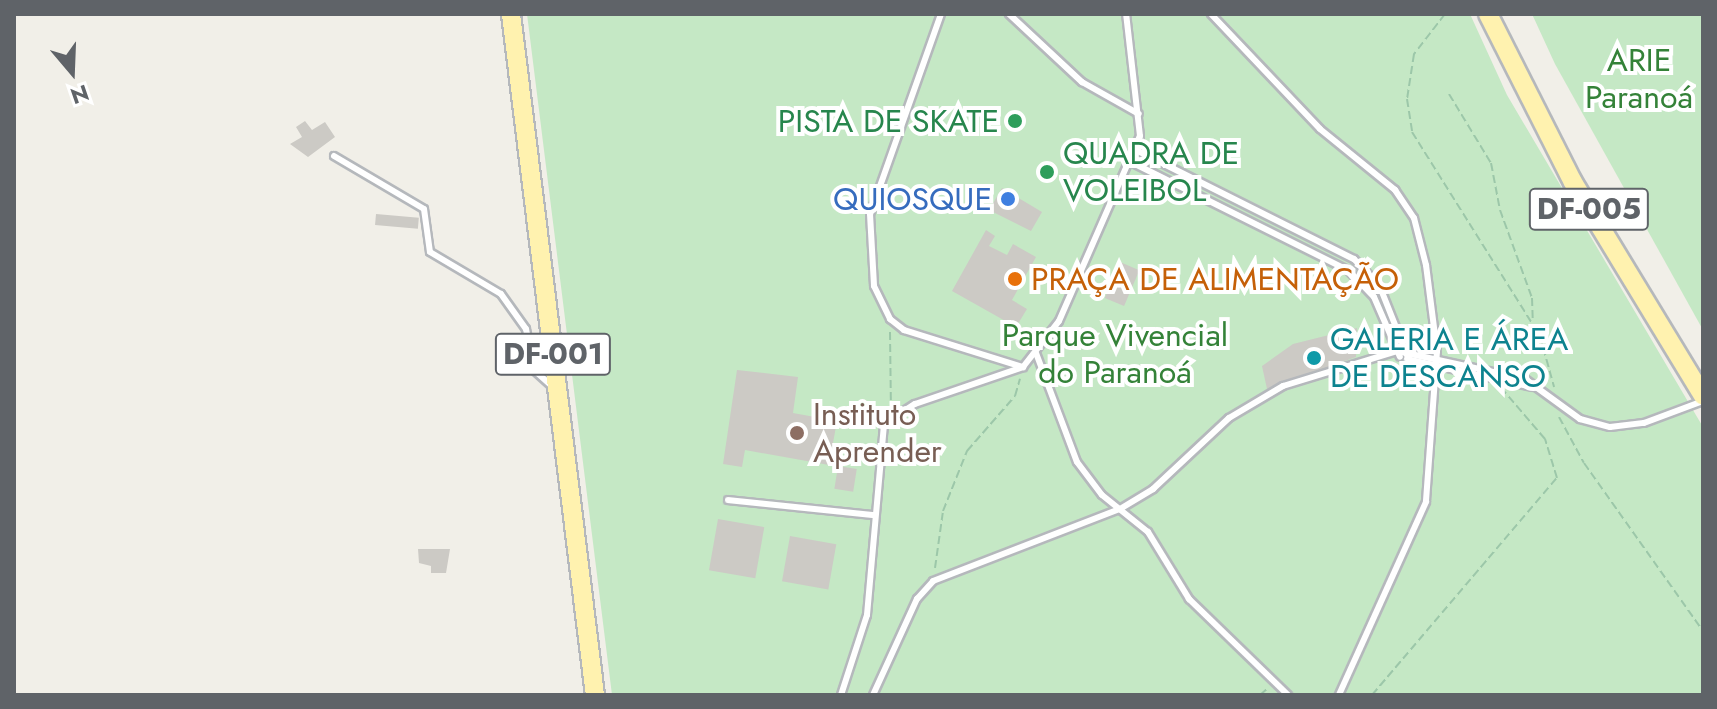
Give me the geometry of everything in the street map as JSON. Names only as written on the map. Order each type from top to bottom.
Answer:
[{"type":"main road","name":"DF-001","points":[[511,14],[595,695]]},
{"type":"main road","name":"DF-005","points":[[1488,14],[1566,169],[1703,398]]},
{"type":"lane","points":[[941,14],[870,214],[871,271],[890,319],[904,330],[1023,367]]},
{"type":"lane","points":[[1009,14],[1082,82],[1139,114]]},
{"type":"lane","points":[[841,695],[867,615],[878,438],[891,417],[1023,367],[1059,321],[1133,163],[1136,150],[1139,114],[1126,14]]},
{"type":"lane","points":[[1211,14],[1320,129],[1405,202],[1426,265],[1436,365],[1426,502],[1339,695]]},
{"type":"lane","points":[[1136,150],[1354,259],[1380,287],[1393,318],[1401,355]]},
{"type":"lane","points":[[334,156],[424,209],[430,252],[501,294],[526,329],[534,370],[558,390]]},
{"type":"lane","points":[[1133,163],[1348,270],[1365,284],[1401,355]]},
{"type":"lane","points":[[1385,321],[1393,318]]},
{"type":"lane","points":[[1036,353],[1077,462],[1120,509],[1148,532],[1189,599],[1288,695]]},
{"type":"lane","points":[[873,695],[917,599],[933,581],[1120,509],[1153,489],[1254,401],[1354,361],[1401,355],[1532,387]]},
{"type":"lane","points":[[1436,365],[1510,373],[1580,419],[1610,427],[1644,423],[1703,398]]},
{"type":"lane","points":[[728,500],[874,515]]},
{"type":"path","points":[[1445,14],[1414,54],[1407,99],[1412,132],[1533,325]]},
{"type":"path","points":[[1449,94],[1491,163],[1500,210],[1532,298],[1533,325],[1560,425],[1703,631]]},
{"type":"path","points":[[890,319],[891,417]]},
{"type":"path","points":[[933,581],[943,511],[967,451],[1015,396],[1023,367]]},
{"type":"path","points":[[1372,695],[1557,478],[1545,439],[1492,377]]},
{"type":"green space","name":"Parque Vivencial do Paranoá","points":[[527,14],[1470,14],[1507,95],[1703,427],[1703,695],[612,695]]},
{"type":"green space","name":"ARIE Paranoá","points":[[1532,14],[1703,14],[1703,330],[1555,64]]},
{"type":"building","points":[[305,121],[312,130],[325,122],[335,137],[308,157],[290,144],[302,137],[296,127]]},
{"type":"building","name":"QUIOSQUE","points":[[1002,188],[1042,212],[1031,231],[989,210]]},
{"type":"building","points":[[376,214],[419,218],[418,229],[375,225]]},
{"type":"building","name":"PRAÇA DE ALIMENTAÇÃO","points":[[986,230],[995,236],[989,246],[1007,255],[1013,244],[1036,257],[1012,300],[1027,309],[1016,327],[952,291]]},
{"type":"building","points":[[1120,262],[1139,270],[1124,306],[1105,298]]},
{"type":"building","name":"GALERIA E ÁREA DE DESCANSO","points":[[1357,328],[1356,357],[1267,389],[1262,366],[1293,344]]},
{"type":"building","points":[[737,370],[798,377],[793,413],[837,421],[829,465],[745,450],[742,467],[723,464]]},
{"type":"building","points":[[838,466],[857,469],[853,492],[834,489]]},
{"type":"building","points":[[718,519],[764,527],[755,578],[709,570]]},
{"type":"building","points":[[790,536],[836,544],[828,589],[782,581]]},
{"type":"building","points":[[418,549],[450,549],[446,573],[431,573],[431,566],[419,563]]},
{"type":"place","name":"PISTA DE SKATE","points":[[1015,121]]},
{"type":"place","name":"QUADRA DE VOLEIBOL","points":[[1047,172]]},
{"type":"place","name":"QUIOSQUE","points":[[1008,199]]},
{"type":"place","name":"PRAÇA DE ALIMENTAÇÃO","points":[[1015,279]]},
{"type":"place","name":"GALERIA E ÁREA DE DESCANSO","points":[[1314,358]]},
{"type":"place","name":"Instituto Aprender","points":[[797,433]]}]
